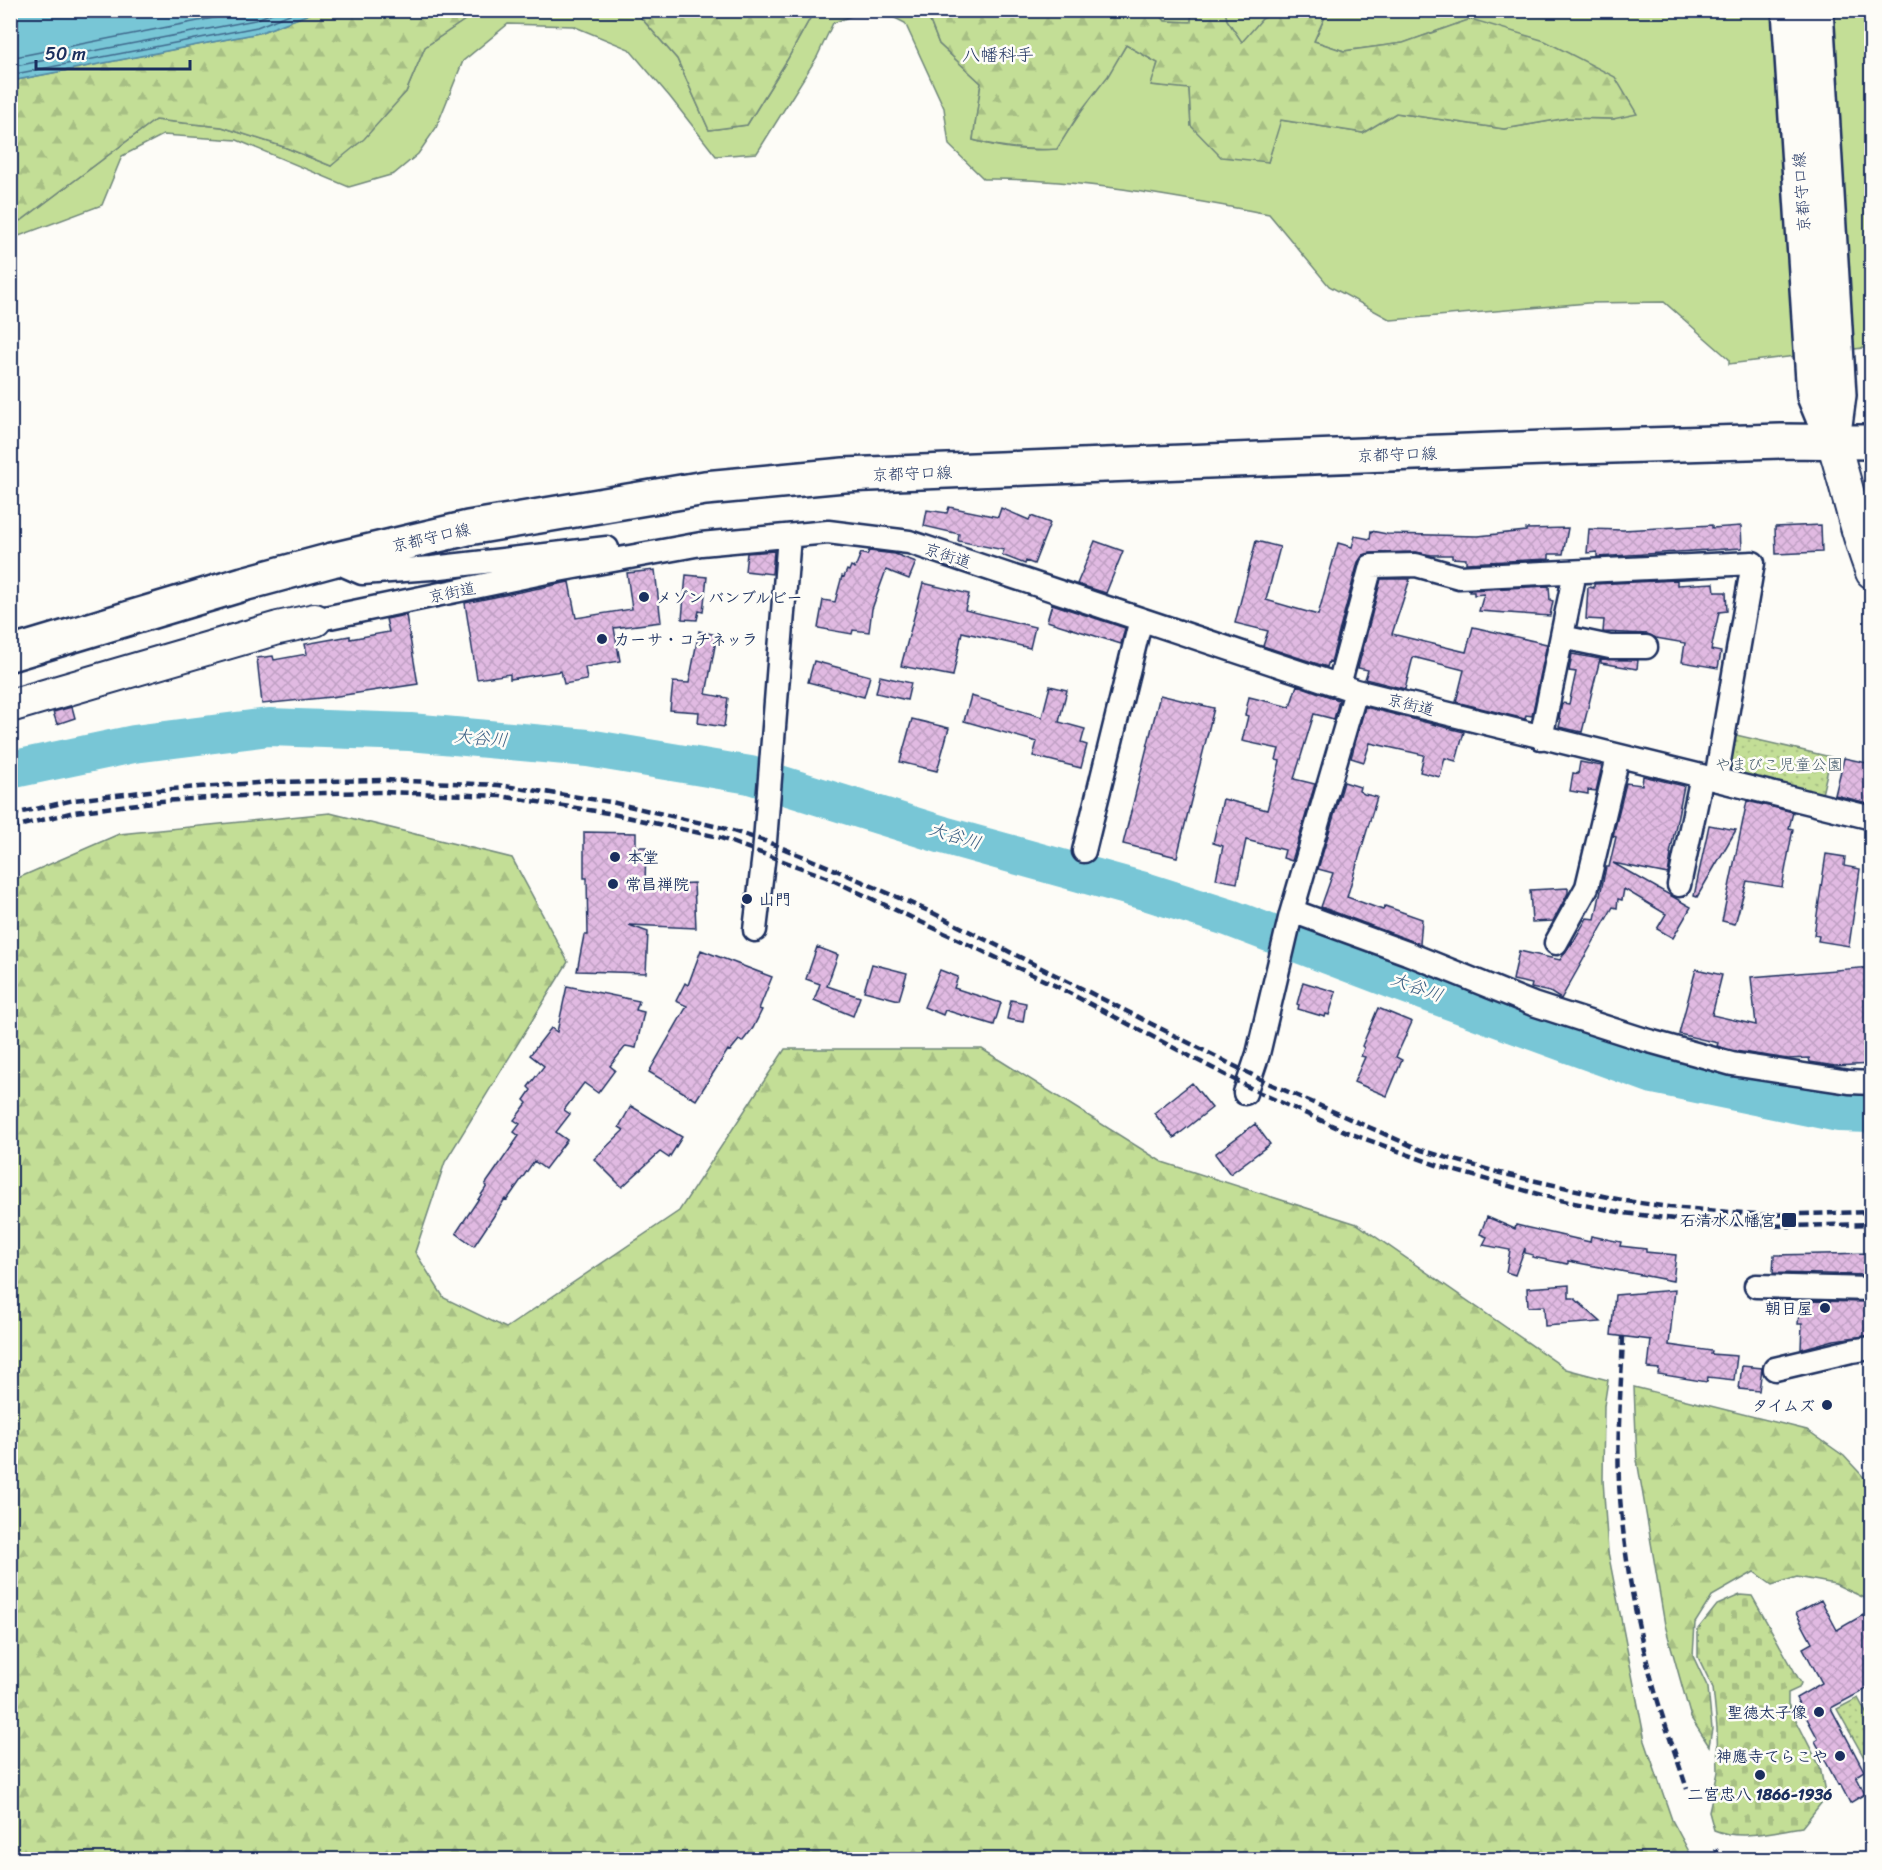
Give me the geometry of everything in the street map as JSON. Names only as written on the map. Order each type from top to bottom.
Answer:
[{"type":"main road","name":"京都守口線","points":[[1789,10],[1825,375]]},
{"type":"main road","name":"京都守口線","points":[[10,654],[243,584],[332,560],[468,528],[705,488],[844,475],[1545,448],[1781,441],[1833,442],[1814,396],[1825,375],[1816,10]]},
{"type":"main road","points":[[1833,442],[1872,442]]},
{"type":"street","points":[[1833,442],[1846,482],[1852,517],[1872,572]]},
{"type":"street","name":"京街道","points":[[10,706],[279,628],[315,620],[553,571],[702,544],[828,532],[909,542],[1348,688],[1618,757],[1709,777],[1872,818]]},
{"type":"street","points":[[755,930],[765,854],[789,536]]},
{"type":"street","points":[[332,560],[362,573],[432,568],[601,548],[702,544]]},
{"type":"street","points":[[1245,1094],[1258,1054],[1291,912],[1348,688],[1371,566],[1416,565],[1459,577],[1753,563],[1709,777],[1679,885]]},
{"type":"street","points":[[1542,738],[1575,572]]},
{"type":"street","points":[[1084,851],[1141,619]]},
{"type":"street","points":[[1562,637],[1610,647],[1646,647]]},
{"type":"street","points":[[1556,943],[1587,887],[1618,757]]},
{"type":"street","points":[[1291,912],[1418,957],[1533,1004],[1642,1039],[1732,1064],[1849,1082],[1872,1083]]},
{"type":"street","points":[[1756,1286],[1872,1289]]},
{"type":"street","points":[[1775,1369],[1872,1348]]},
{"type":"green space","points":[[631,10],[636,12],[677,59],[709,130],[747,125],[814,11],[864,11],[833,23],[817,57],[757,153],[716,156],[629,49],[573,26],[508,24],[463,61],[436,128],[418,154],[394,174],[349,187],[237,140],[163,135],[122,156],[102,205],[11,239],[11,223],[22,220],[155,120],[222,127],[284,147],[331,166],[406,92],[425,47],[478,11]]},
{"type":"green space","points":[[1156,10],[1165,21],[1191,22],[1192,11],[1225,11],[1227,20],[1242,42],[1262,19],[1277,11],[1318,11],[1326,14],[1314,41],[1344,51],[1403,43],[1471,19],[1545,41],[1615,77],[1637,114],[1613,119],[1567,118],[1504,129],[1396,113],[1363,133],[1281,120],[1268,162],[1221,157],[1191,126],[1189,89],[1151,85],[1158,63],[1126,45],[1108,76],[1080,112],[1057,149],[1035,150],[1004,147],[973,140],[981,83],[939,44],[926,11]]},
{"type":"green space","points":[[317,11],[478,11],[425,47],[406,92],[364,139],[331,166],[284,147],[222,127],[155,120],[22,220],[11,223],[11,81],[259,33]]},
{"type":"green space","points":[[631,11],[814,11],[747,125],[709,130],[677,59],[636,12]]},
{"type":"green space","points":[[881,11],[926,11],[939,44],[981,83],[973,140],[1014,149],[1056,149],[1126,45],[1158,63],[1152,85],[1189,88],[1191,126],[1268,162],[1280,120],[1363,133],[1396,113],[1504,129],[1567,118],[1613,119],[1471,19],[1404,43],[1344,51],[1314,41],[1326,15],[1318,11],[1871,11],[1871,347],[1729,364],[1729,359],[1664,302],[1588,303],[1391,320],[1329,286],[1269,214],[1091,185],[984,179],[949,145],[944,108],[905,23]]},
{"type":"green space","points":[[1156,11],[1192,11],[1191,22],[1165,21]]},
{"type":"green space","points":[[1225,11],[1277,11],[1262,19],[1242,43],[1227,20]]},
{"type":"green space","name":"やまびこ児童公園","points":[[1736,735],[1831,757],[1822,794],[1727,772]]},
{"type":"green space","points":[[330,813],[512,858],[568,962],[445,1162],[415,1252],[444,1298],[506,1328],[679,1211],[785,1049],[982,1049],[1162,1162],[1357,1224],[1566,1369],[1608,1380],[1604,1406],[1603,1480],[1608,1552],[1645,1741],[1672,1820],[1693,1859],[11,1859],[11,881],[119,834]]},
{"type":"green space","points":[[1634,1387],[1807,1430],[1844,1456],[1871,1485],[1871,1601],[1835,1584],[1797,1577],[1772,1585],[1754,1572],[1712,1596],[1695,1623],[1693,1656],[1708,1688],[1712,1729],[1709,1746],[1691,1718],[1665,1625],[1637,1460]]},
{"type":"green space","points":[[1740,1595],[1752,1596],[1801,1683],[1799,1688],[1788,1693],[1788,1704],[1820,1767],[1826,1797],[1802,1827],[1735,1835],[1714,1830],[1709,1812],[1718,1772],[1717,1728],[1713,1688],[1698,1657],[1698,1629],[1717,1605]]},
{"type":"green space","points":[[1858,1698],[1871,1722],[1871,1758],[1866,1761],[1837,1709]]},
{"type":"water","points":[[11,10],[317,11],[259,33],[11,81]]},
{"type":"building","points":[[949,507],[998,517],[1001,508],[1029,520],[1031,516],[1050,523],[1034,564],[1026,561],[1025,564],[1002,555],[1004,550],[958,541],[959,534],[924,526],[927,510],[947,513]]},
{"type":"building","points":[[1712,525],[1712,528],[1741,526],[1742,548],[1597,557],[1597,552],[1587,553],[1589,529],[1623,530]]},
{"type":"building","points":[[1821,525],[1822,552],[1776,554],[1775,527]]},
{"type":"building","points":[[1568,528],[1563,554],[1549,554],[1549,559],[1466,563],[1466,559],[1452,558],[1452,555],[1416,552],[1363,555],[1358,562],[1331,662],[1329,661],[1327,667],[1263,646],[1268,631],[1235,623],[1256,541],[1280,547],[1266,600],[1318,615],[1338,543],[1352,547],[1355,536],[1370,539],[1371,531],[1387,534],[1478,536],[1526,531],[1526,529]]},
{"type":"building","points":[[1095,541],[1123,551],[1106,593],[1077,584]]},
{"type":"building","points":[[774,551],[772,574],[745,571],[747,553]]},
{"type":"building","points":[[869,551],[895,554],[916,562],[909,579],[886,570],[872,609],[869,632],[853,630],[852,634],[818,628],[823,600],[835,602],[842,576],[844,577],[851,566],[855,568],[861,553],[867,555]]},
{"type":"building","points":[[655,570],[661,622],[614,628],[620,661],[585,667],[587,680],[564,684],[561,671],[510,679],[510,674],[477,679],[465,603],[569,582],[576,618],[632,609],[627,573]]},
{"type":"building","points":[[686,575],[707,577],[703,612],[699,611],[697,620],[682,619]]},
{"type":"building","points":[[1381,579],[1410,579],[1392,634],[1466,652],[1473,627],[1547,644],[1532,716],[1526,715],[1525,719],[1456,702],[1464,670],[1413,657],[1405,689],[1365,679],[1368,670],[1358,668]]},
{"type":"building","points":[[1677,580],[1677,585],[1714,583],[1715,592],[1726,592],[1727,611],[1719,612],[1711,650],[1721,652],[1718,668],[1682,662],[1685,643],[1656,638],[1647,634],[1603,632],[1604,620],[1586,619],[1588,587],[1594,588],[1594,584]]},
{"type":"building","points":[[923,583],[969,594],[965,610],[1035,627],[1030,648],[962,632],[953,676],[901,666]]},
{"type":"building","points":[[1549,586],[1550,600],[1553,601],[1550,616],[1479,611],[1484,594],[1474,595],[1474,592],[1469,592],[1469,590]]},
{"type":"building","points":[[1052,604],[1125,628],[1121,644],[1047,621]]},
{"type":"building","points":[[406,615],[418,684],[331,697],[262,704],[257,658],[273,656],[274,660],[307,654],[305,644],[389,632],[386,619]]},
{"type":"building","points":[[699,631],[717,635],[706,694],[728,698],[724,727],[698,723],[699,712],[670,710],[673,682],[689,683]]},
{"type":"building","points":[[1572,654],[1600,659],[1582,732],[1559,727],[1562,703],[1569,704],[1576,672],[1569,671]]},
{"type":"building","points":[[1601,659],[1638,660],[1637,669],[1601,663]]},
{"type":"building","points":[[814,661],[870,676],[864,697],[808,682]]},
{"type":"building","points":[[880,676],[911,683],[907,700],[876,693]]},
{"type":"building","points":[[1297,685],[1339,700],[1334,719],[1314,714],[1294,779],[1315,784],[1292,861],[1283,858],[1285,850],[1246,840],[1237,883],[1216,879],[1223,846],[1213,843],[1223,799],[1267,810],[1280,761],[1276,760],[1279,749],[1242,741],[1248,716],[1245,715],[1249,697],[1290,707]]},
{"type":"building","points":[[1050,686],[1067,690],[1059,722],[1085,729],[1081,743],[1087,745],[1081,768],[1033,756],[1037,742],[964,721],[971,696],[1042,717]]},
{"type":"building","points":[[1160,695],[1214,708],[1177,857],[1123,844]]},
{"type":"building","points":[[72,707],[75,718],[57,724],[53,712]]},
{"type":"building","points":[[1365,707],[1464,732],[1456,761],[1445,758],[1440,777],[1420,772],[1424,755],[1370,743],[1364,762],[1351,758]]},
{"type":"building","points":[[912,719],[949,728],[937,771],[900,762]]},
{"type":"building","points":[[1844,758],[1872,764],[1872,804],[1835,795]]},
{"type":"building","points":[[1580,762],[1602,766],[1596,791],[1588,790],[1588,794],[1570,791],[1573,773],[1578,774]]},
{"type":"building","points":[[1643,776],[1684,786],[1668,874],[1613,863],[1691,907],[1673,938],[1657,929],[1666,914],[1624,889],[1622,900],[1618,899],[1617,908],[1613,907],[1561,999],[1550,992],[1531,988],[1532,984],[1513,980],[1519,951],[1560,960],[1587,918],[1595,919],[1606,867],[1609,867],[1616,837],[1613,836],[1626,783],[1642,785]]},
{"type":"building","points":[[1344,782],[1360,787],[1359,791],[1364,794],[1377,797],[1347,897],[1383,910],[1385,906],[1422,919],[1420,944],[1321,907],[1333,873],[1318,869]]},
{"type":"building","points":[[1747,801],[1793,812],[1789,828],[1793,829],[1782,887],[1747,881],[1735,924],[1722,921]]},
{"type":"building","points":[[1709,825],[1736,830],[1697,897],[1694,896]]},
{"type":"building","points":[[584,832],[636,833],[636,847],[646,847],[645,885],[694,883],[696,928],[629,925],[648,932],[646,973],[577,971],[584,935],[588,935]]},
{"type":"building","points":[[1826,854],[1845,857],[1844,866],[1860,869],[1849,946],[1818,941],[1819,936],[1814,935]]},
{"type":"building","points":[[1568,888],[1568,893],[1553,921],[1532,922],[1530,890]]},
{"type":"building","points":[[817,947],[838,955],[827,986],[860,997],[853,1016],[814,1000],[820,984],[806,979]]},
{"type":"building","points":[[701,950],[772,977],[759,1009],[762,1010],[753,1028],[742,1042],[739,1040],[730,1051],[728,1050],[696,1100],[649,1072],[687,1006],[676,1001],[685,983],[688,985]]},
{"type":"building","points":[[872,964],[907,973],[899,1000],[864,991]]},
{"type":"building","points":[[1872,967],[1872,1064],[1835,1066],[1810,1062],[1809,1058],[1788,1059],[1735,1051],[1717,1046],[1718,1043],[1679,1034],[1696,969],[1722,975],[1712,1015],[1756,1025],[1751,977]]},
{"type":"building","points":[[940,970],[958,977],[954,988],[1001,1003],[994,1025],[945,1010],[943,1015],[924,1007]]},
{"type":"building","points":[[1303,982],[1336,992],[1329,1015],[1326,1014],[1325,1017],[1298,1009],[1297,1004]]},
{"type":"building","points":[[567,986],[639,1001],[636,1010],[644,1012],[636,1048],[626,1046],[610,1066],[615,1070],[598,1093],[584,1083],[564,1110],[570,1114],[556,1132],[567,1140],[545,1169],[534,1161],[474,1246],[456,1233],[487,1186],[485,1185],[519,1136],[514,1132],[520,1124],[514,1120],[527,1103],[524,1100],[531,1090],[528,1087],[544,1066],[530,1055],[551,1028],[557,1032]]},
{"type":"building","points":[[1011,1000],[1026,1003],[1023,1022],[1007,1019]]},
{"type":"building","points":[[1378,1008],[1412,1022],[1396,1057],[1402,1060],[1387,1096],[1354,1082],[1365,1057],[1361,1056],[1364,1048],[1362,1046]]},
{"type":"building","points":[[1192,1083],[1212,1108],[1174,1138],[1154,1113]]},
{"type":"building","points":[[631,1106],[682,1137],[669,1158],[660,1152],[622,1187],[594,1159],[624,1130],[619,1127]]},
{"type":"building","points":[[1255,1124],[1270,1144],[1230,1174],[1215,1154]]},
{"type":"building","points":[[1487,1217],[1515,1229],[1516,1225],[1590,1242],[1591,1236],[1621,1242],[1620,1246],[1646,1249],[1646,1252],[1676,1255],[1673,1281],[1568,1261],[1568,1264],[1532,1257],[1533,1255],[1525,1253],[1525,1248],[1515,1275],[1506,1272],[1510,1250],[1483,1245],[1487,1237],[1480,1234]]},
{"type":"building","points":[[1872,1253],[1872,1275],[1773,1273],[1774,1255]]},
{"type":"building","points":[[1569,1285],[1569,1298],[1574,1298],[1601,1322],[1545,1326],[1544,1306],[1528,1307],[1527,1288]]},
{"type":"building","points":[[1675,1290],[1669,1345],[1712,1351],[1711,1354],[1737,1356],[1734,1380],[1708,1377],[1707,1382],[1658,1374],[1659,1369],[1648,1368],[1651,1340],[1611,1335],[1615,1295]]},
{"type":"building","points":[[1800,1301],[1872,1302],[1872,1335],[1834,1340],[1801,1349],[1802,1324],[1798,1324]]},
{"type":"building","points":[[1742,1366],[1762,1368],[1759,1391],[1739,1389]]},
{"type":"building","points":[[1821,1600],[1837,1630],[1863,1615],[1872,1630],[1872,1686],[1831,1708],[1864,1771],[1856,1776],[1865,1794],[1850,1803],[1815,1741],[1818,1739],[1796,1698],[1822,1683],[1803,1648],[1812,1643],[1796,1613]]},
{"type":"waterway","name":"大谷川","points":[[10,770],[134,744],[269,727],[410,732],[588,748],[750,775],[943,835],[1148,892],[1230,918],[1653,1075],[1838,1113],[1872,1114]]},
{"type":"railway","points":[[10,815],[74,800],[158,790],[270,782],[385,780],[498,785],[611,802],[723,828],[765,841],[829,867],[933,913],[1268,1083],[1421,1150],[1500,1173],[1626,1201],[1669,1207],[1767,1215],[1872,1212]]},
{"type":"railway","points":[[10,828],[74,812],[161,801],[272,794],[383,792],[500,796],[608,813],[718,837],[826,877],[1054,985],[1258,1092],[1349,1133],[1442,1167],[1559,1200],[1624,1213],[1708,1223],[1788,1226],[1872,1224]]},
{"type":"railway","points":[[1623,1337],[1619,1483],[1626,1556],[1634,1605],[1651,1677],[1687,1789]]},
{"type":"railway","points":[[1716,1849],[1720,1860]]},
{"type":"place","name":"メゾン バンブルビー","points":[[644,597]]},
{"type":"place","name":"カーサ・コチネッラ","points":[[602,639]]},
{"type":"place","name":"本堂","points":[[615,857]]},
{"type":"place","name":"常昌禅院","points":[[613,884]]},
{"type":"place","name":"山門","points":[[747,899]]},
{"type":"place","name":"石清水八幡宮","points":[[1789,1220]]},
{"type":"place","name":"朝日屋","points":[[1825,1308]]},
{"type":"place","name":"タイムズ","points":[[1827,1405]]},
{"type":"place","name":"聖徳太子像","points":[[1819,1712]]},
{"type":"place","name":"神應寺てらこや","points":[[1840,1756]]},
{"type":"place","name":"二宮忠八 1866-1936","points":[[1760,1775]]},
{"type":"district","name":"八幡科手","points":[[998,55]]}]
